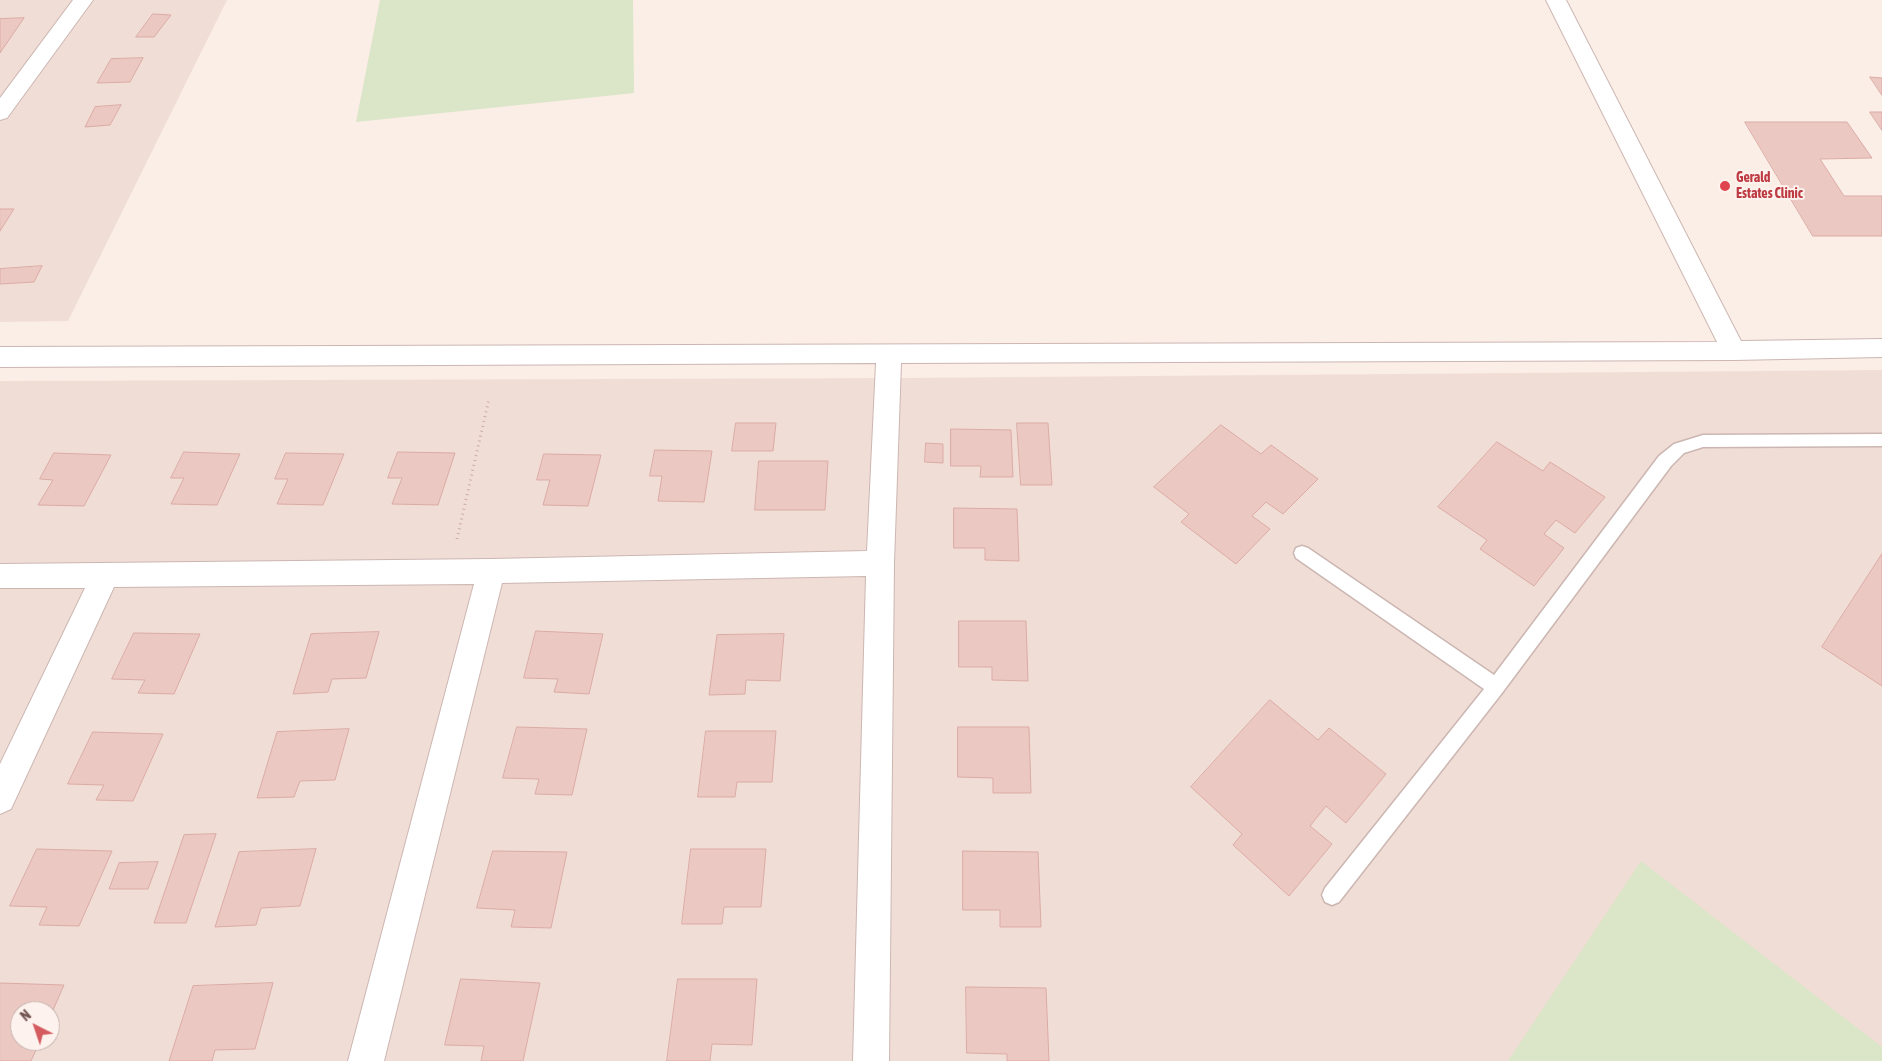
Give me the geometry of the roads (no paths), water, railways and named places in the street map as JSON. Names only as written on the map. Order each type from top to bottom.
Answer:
[{"type":"street","points":[[0,113],[83,0]]},
{"type":"street","points":[[1556,0],[1734,351]]},
{"type":"street","points":[[0,356],[1734,351],[1882,348]]},
{"type":"street","points":[[871,1061],[880,563],[889,354]]},
{"type":"street","points":[[0,576],[491,571],[880,563]]},
{"type":"street","points":[[366,1061],[491,571]]},
{"type":"street","points":[[0,798],[105,576]]},
{"type":"lane","points":[[1332,895],[1496,687],[1664,461],[1679,448],[1703,441],[1882,440]]},
{"type":"lane","points":[[1302,553],[1496,687]]},
{"type":"place","name":"Gerald Estates Clinic","points":[[1725,186]]}]
